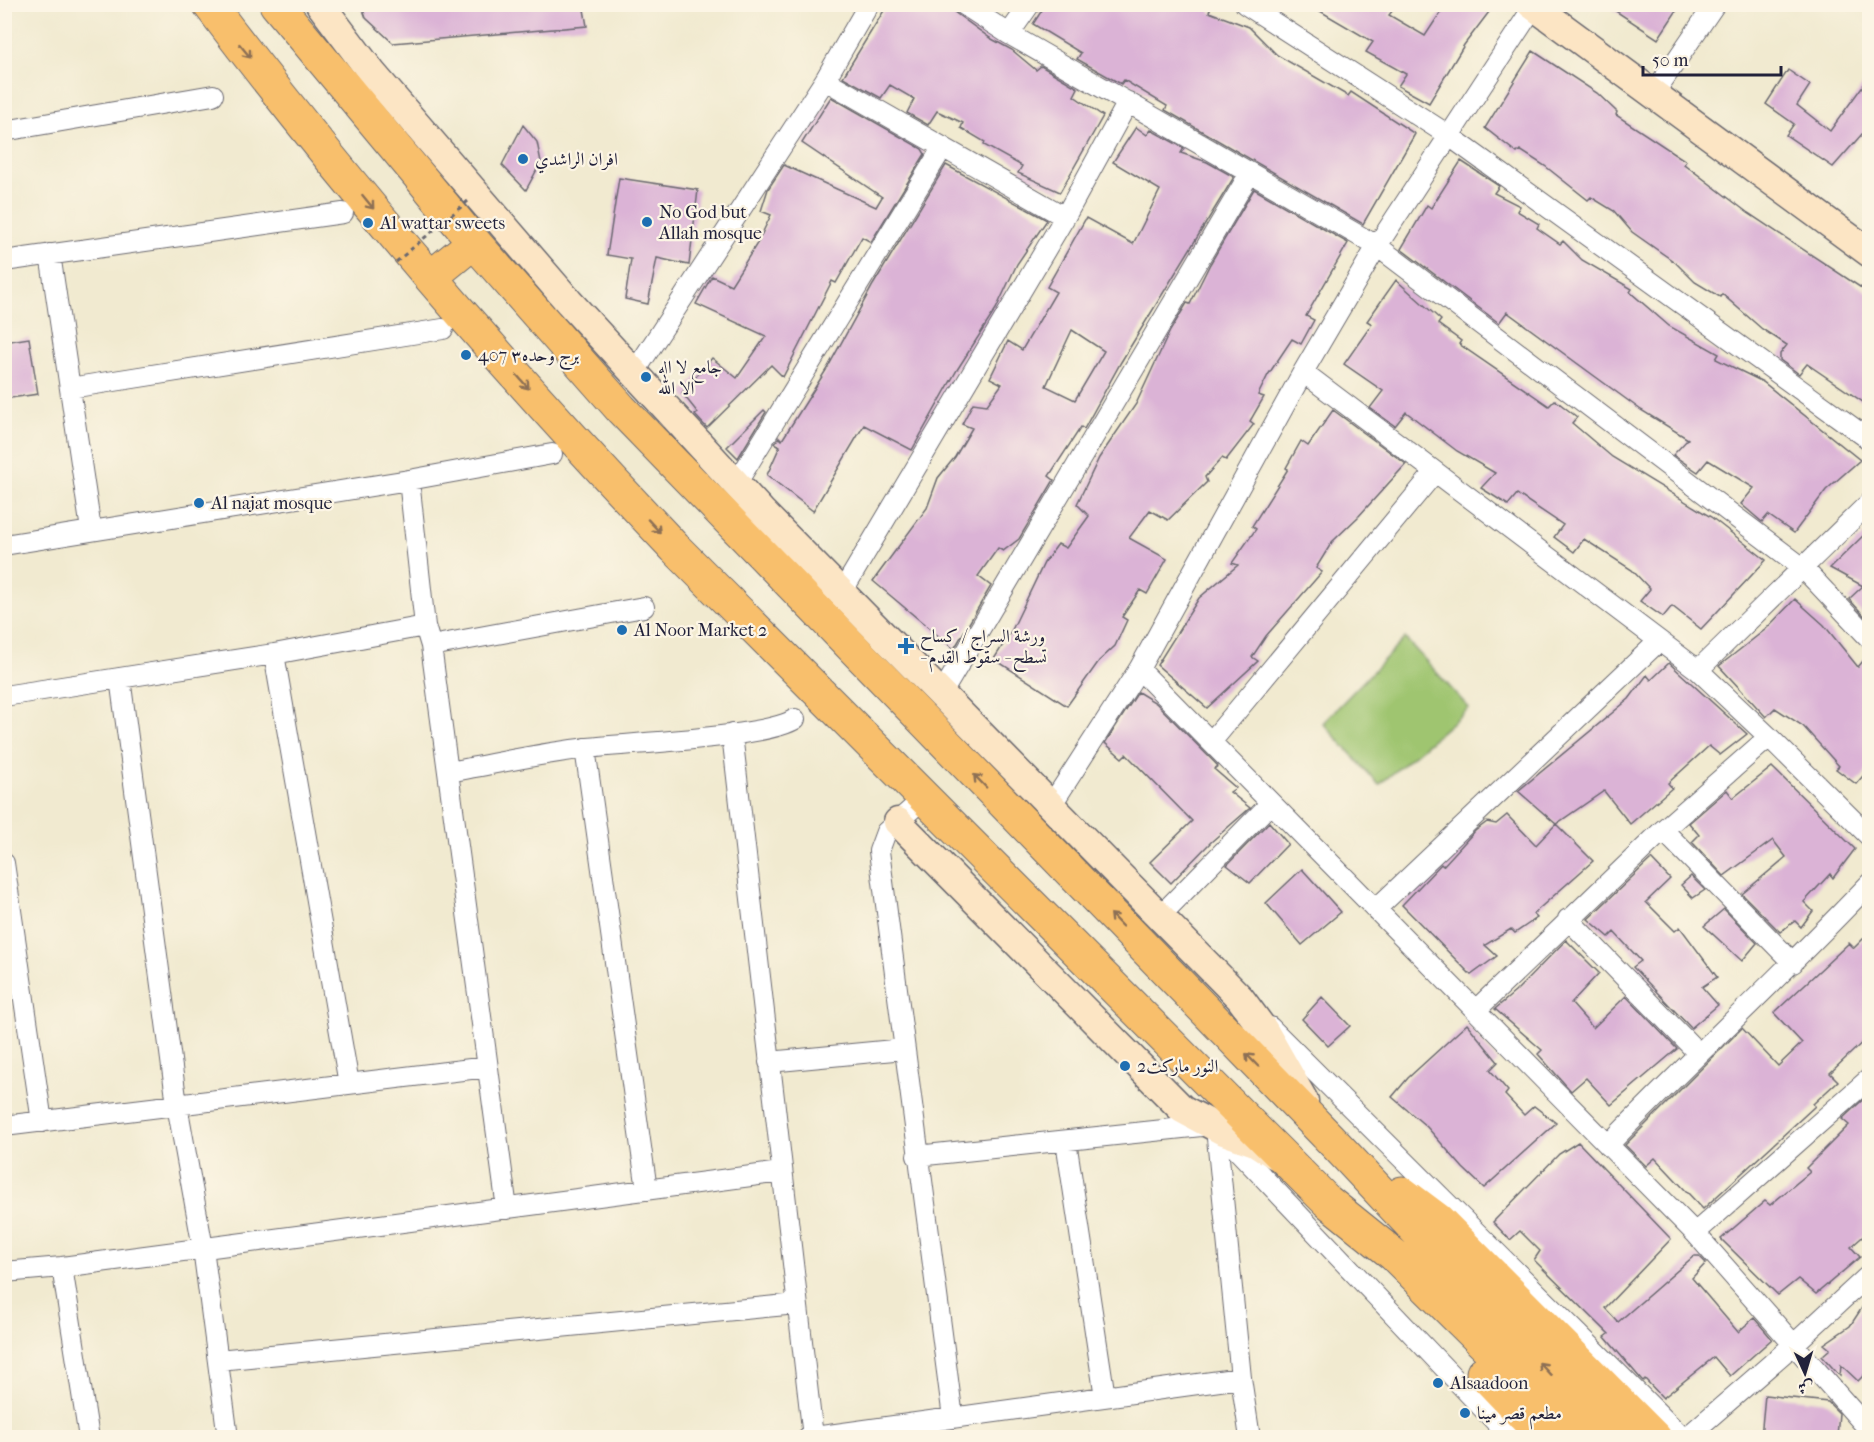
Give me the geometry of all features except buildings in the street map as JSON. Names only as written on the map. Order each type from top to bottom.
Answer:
[{"type":"highway","points":[[209,4],[432,277],[581,449],[675,548],[1316,1190],[1394,1255],[1569,1428],[1611,1437]]},
{"type":"highway","points":[[276,4],[474,242],[621,410],[728,523],[1359,1170],[1569,1428]]},
{"type":"highway","points":[[432,277],[474,242]]},
{"type":"highway","points":[[1359,1170],[1401,1192],[1437,1220],[1655,1437]]},
{"type":"main road","points":[[320,4],[380,82],[569,302],[736,484],[1240,998],[1263,1029],[1312,1115],[1337,1146]]},
{"type":"main road","points":[[1533,5],[1869,253]]},
{"type":"main road","points":[[898,822],[1182,1109],[1214,1126],[1254,1142],[1316,1190]]},
{"type":"street","points":[[634,373],[825,80],[870,4]]},
{"type":"street","points":[[963,4],[1010,34],[1377,246],[1803,568],[1869,639]]},
{"type":"street","points":[[1010,34],[1030,4]]},
{"type":"street","points":[[1245,4],[1448,135],[1869,440]]},
{"type":"street","points":[[1654,93],[1715,4]]},
{"type":"street","points":[[1052,804],[1139,669],[1303,372],[1377,246],[1533,5]]},
{"type":"street","points":[[825,80],[1065,217]]},
{"type":"street","points":[[4,131],[213,94]]},
{"type":"street","points":[[842,592],[1065,217],[1128,102]]},
{"type":"street","points":[[736,484],[943,147]]},
{"type":"street","points":[[942,693],[1250,173]]},
{"type":"street","points":[[4,261],[343,213]]},
{"type":"street","points":[[50,254],[91,530]]},
{"type":"street","points":[[70,388],[443,329]]},
{"type":"street","points":[[1303,372],[1698,670],[1869,837]]},
{"type":"street","points":[[4,544],[409,480],[552,454]]},
{"type":"street","points":[[1211,742],[1435,472]]},
{"type":"street","points":[[409,480],[425,626],[431,646],[507,1209]]},
{"type":"street","points":[[1698,670],[1869,502]]},
{"type":"street","points":[[431,646],[644,607]]},
{"type":"street","points":[[4,696],[274,654],[425,626]]},
{"type":"street","points":[[1376,909],[1659,641]]},
{"type":"street","points":[[274,654],[349,1084]]},
{"type":"street","points":[[1139,669],[1695,1233],[1792,1346],[1863,1423],[1869,1426]]},
{"type":"street","points":[[120,678],[177,1105],[203,1248],[228,1437]]},
{"type":"street","points":[[448,772],[585,748],[732,734],[787,724],[795,718]]},
{"type":"street","points":[[732,734],[810,1437],[1241,1378]]},
{"type":"street","points":[[1476,1010],[1663,830],[1769,737]]},
{"type":"street","points":[[585,748],[647,1190]]},
{"type":"street","points":[[924,798],[882,838],[879,851],[953,1418]]},
{"type":"street","points":[[1161,915],[1271,803]]},
{"type":"street","points":[[1663,830],[1793,963]]},
{"type":"street","points":[[4,864],[42,1122]]},
{"type":"street","points":[[1608,1145],[1697,1052],[1793,963],[1869,883]]},
{"type":"street","points":[[1568,919],[1697,1052]]},
{"type":"street","points":[[1240,998],[1684,1437],[1792,1346],[1869,1274]]},
{"type":"street","points":[[769,1062],[904,1049]]},
{"type":"street","points":[[4,1126],[487,1067]]},
{"type":"street","points":[[1695,1233],[1869,1078]]},
{"type":"street","points":[[917,1156],[1214,1126]]},
{"type":"street","points":[[1214,1126],[1241,1378],[1250,1437]]},
{"type":"street","points":[[1214,1126],[1511,1437]]},
{"type":"street","points":[[1066,1141],[1105,1397]]},
{"type":"street","points":[[4,1272],[62,1267],[781,1172]]},
{"type":"street","points":[[62,1267],[88,1437]]},
{"type":"street","points":[[218,1360],[797,1304]]},
{"type":"path","points":[[396,262],[468,201]]},
{"type":"green space","points":[[1405,638],[1469,708],[1379,785],[1323,723]]},
{"type":"place","name":"افران الراشدي","points":[[523,159]]},
{"type":"place","name":"No God but Allah mosque","points":[[647,222]]},
{"type":"place","name":"Al wattar sweets","points":[[368,223]]},
{"type":"place","name":"برج وحده٣ 407","points":[[466,355]]},
{"type":"place","name":"جامع لا اله الا الله","points":[[646,377]]},
{"type":"place","name":"Al najat mosque","points":[[199,503]]},
{"type":"place","name":"Al Noor Market 2","points":[[622,630]]},
{"type":"place","name":"ورشة السراج / كساح - تسطح - سقوط القدم","points":[[906,646]]},
{"type":"place","name":"النور ماركت2","points":[[1125,1066]]},
{"type":"place","name":"Alsaadoon","points":[[1438,1383]]},
{"type":"place","name":"مطعم قصر مينا","points":[[1465,1413]]}]
